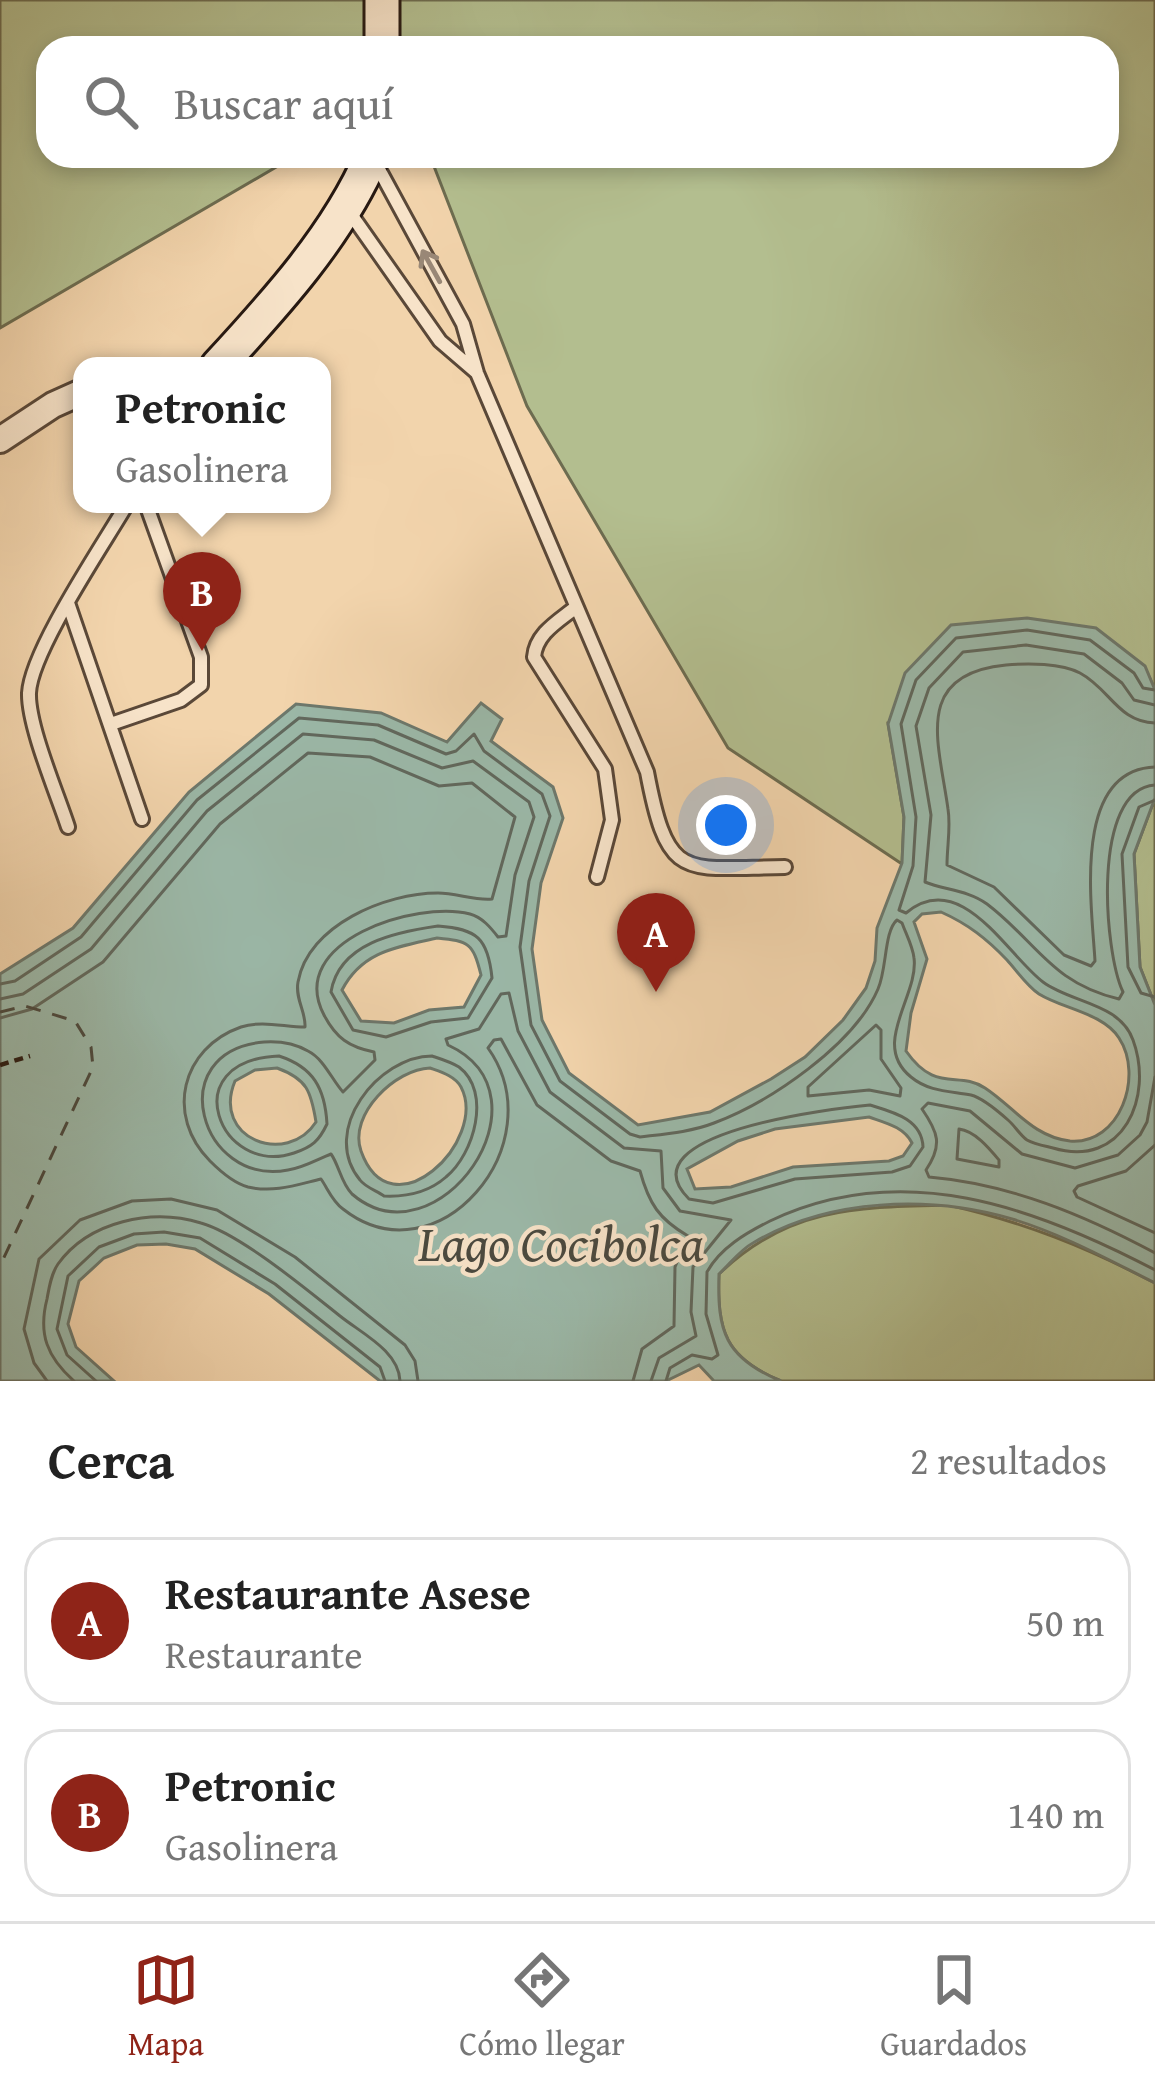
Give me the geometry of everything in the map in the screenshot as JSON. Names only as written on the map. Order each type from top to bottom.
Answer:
[{"type":"street","points":[[382,0],[382,36]]},
{"type":"street","points":[[226,357],[346,208],[366,168]]},
{"type":"street","points":[[0,440],[73,396]]},
{"type":"lane","points":[[378,168],[463,324],[477,373],[647,772],[656,820],[668,850],[690,866],[785,867]]},
{"type":"lane","points":[[346,208],[440,341],[477,373]]},
{"type":"lane","points":[[68,826],[33,720],[29,693],[37,665],[68,603],[122,513]]},
{"type":"lane","points":[[111,724],[181,700],[201,685],[201,657],[149,513]]},
{"type":"lane","points":[[68,603],[142,819]]},
{"type":"lane","points":[[576,608],[545,632],[534,656],[605,769],[612,820],[597,877]]},
{"type":"path","points":[[0,1065],[30,1056]]},
{"type":"green space","points":[[0,0],[1155,0],[1155,690],[1144,666],[888,723],[904,817],[902,864],[728,748],[527,406],[435,168],[1119,168],[1119,36],[36,36],[36,168],[274,168],[0,328]]},
{"type":"green space","points":[[1155,798],[1155,1005],[1140,967],[1134,854]]},
{"type":"green space","points":[[948,1205],[1054,1237],[1155,1283],[1155,1381],[781,1381],[747,1363],[728,1340],[720,1312],[719,1274],[771,1235],[798,1223],[854,1210]]},
{"type":"water","name":"Lago Cocibolca","points":[[1027,618],[1096,628],[1145,666],[1155,690],[1155,798],[1134,854],[1140,967],[1155,1005],[1155,1283],[1049,1232],[980,1211],[914,1204],[846,1209],[782,1228],[748,1246],[719,1274],[720,1312],[728,1340],[747,1363],[781,1381],[714,1381],[699,1365],[666,1381],[380,1381],[269,1294],[195,1249],[137,1245],[104,1258],[79,1281],[68,1324],[76,1347],[114,1381],[0,1381],[0,974],[73,928],[189,792],[296,704],[381,713],[447,742],[481,703],[502,719],[491,741],[553,787],[563,818],[541,883],[532,949],[542,1020],[569,1073],[638,1125],[710,1112],[771,1079],[805,1057],[843,1020],[866,988],[875,961],[877,928],[902,863],[904,817],[888,724],[905,673],[951,625]],"holes":[[[941,912],[968,927],[1000,952],[1039,994],[1093,1017],[1119,1038],[1126,1054],[1128,1088],[1123,1105],[1102,1132],[1070,1141],[1045,1134],[985,1088],[937,1077],[906,1051],[927,959],[914,922],[922,914]],[[437,938],[468,946],[481,975],[464,1007],[429,1010],[394,1023],[361,1021],[342,990],[370,959]],[[277,1068],[306,1088],[316,1122],[303,1136],[271,1144],[242,1131],[230,1101],[235,1081],[255,1070]],[[430,1068],[447,1075],[461,1087],[466,1109],[450,1153],[433,1171],[413,1182],[393,1184],[375,1175],[359,1137],[368,1109],[403,1076]],[[869,1117],[899,1129],[912,1143],[903,1156],[889,1161],[793,1167],[731,1187],[695,1189],[687,1169],[738,1141],[775,1129]]]},
{"type":"ferry route","points":[[0,1012],[25,1006],[75,1021],[91,1047],[93,1067],[0,1266]]},
{"type":"place","name":"Petronic","points":[[202,651]]},
{"type":"place","name":"Restaurante Asese","points":[[656,992]]}]
